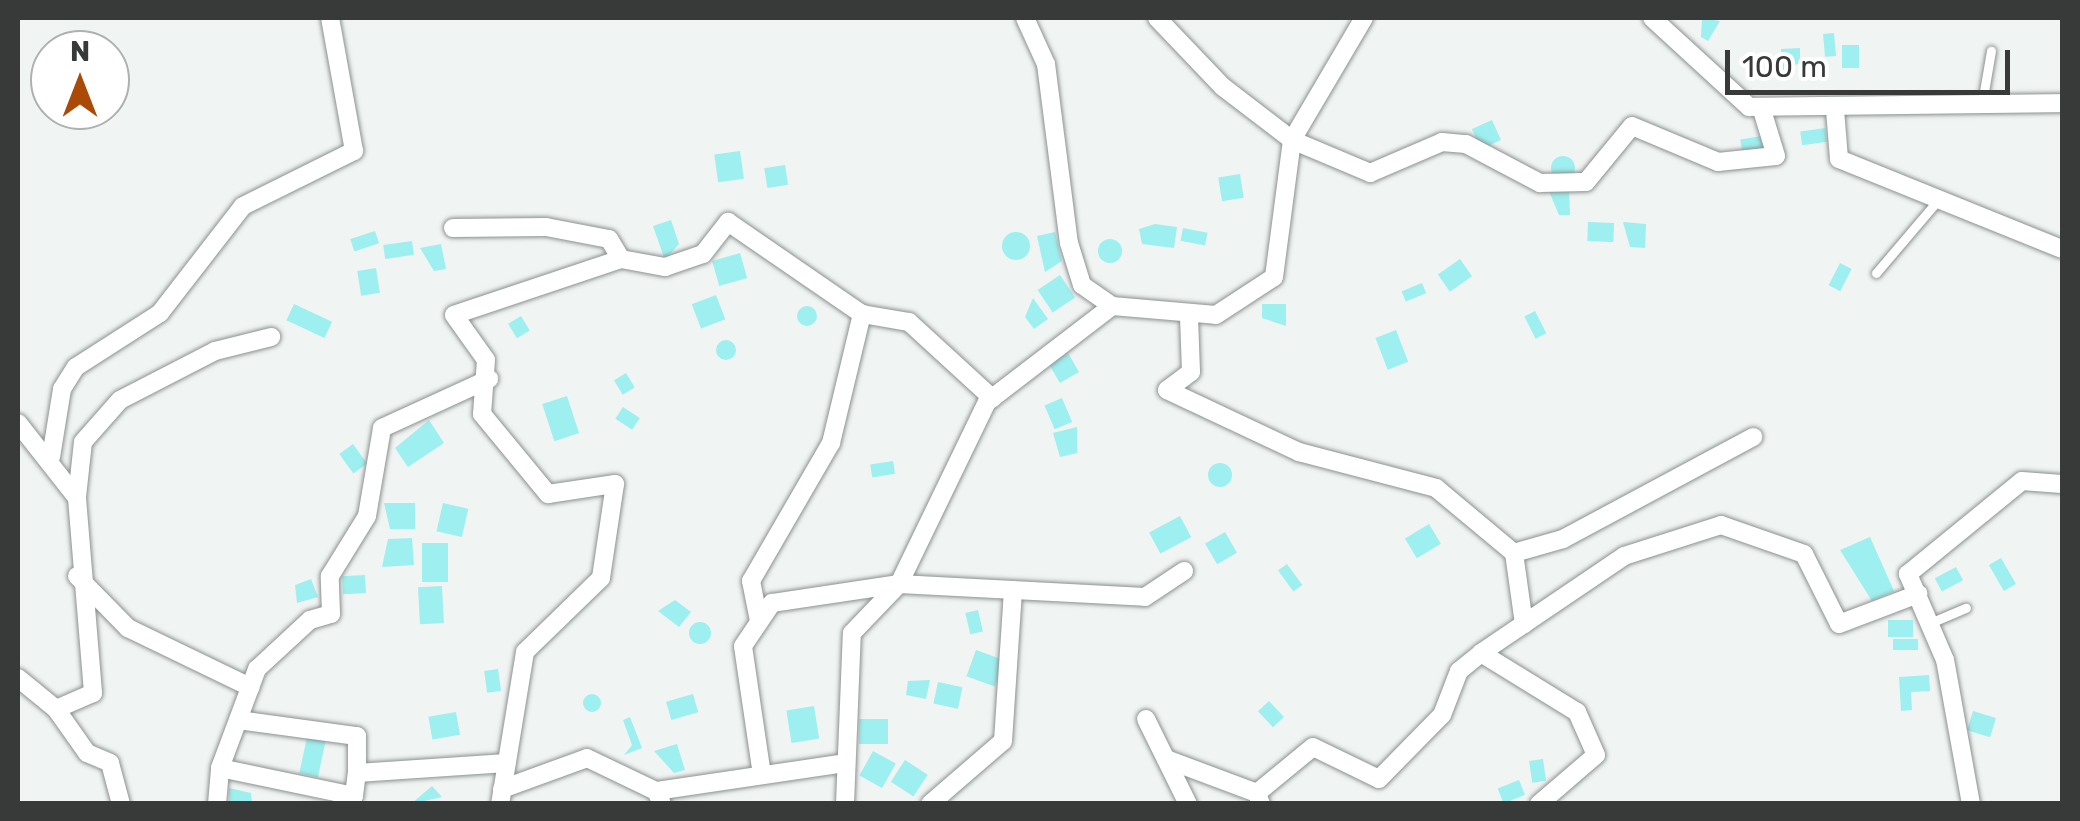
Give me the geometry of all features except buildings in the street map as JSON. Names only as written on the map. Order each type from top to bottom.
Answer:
[{"type":"street","points":[[51,457],[62,388],[76,367],[160,313],[244,206],[354,151],[330,18]]},
{"type":"street","points":[[1025,18],[1046,64],[1082,285],[1112,306],[1189,317],[1216,315],[1274,278],[1292,140],[1364,18]]},
{"type":"street","points":[[1158,18],[1223,87],[1292,140],[1370,173],[1442,142],[1466,144],[1540,183],[1586,182],[1632,126],[1718,162],[1776,156],[1762,107]]},
{"type":"street","points":[[1652,18],[1750,106],[1835,110],[2062,103]]},
{"type":"street","points":[[1835,110],[1839,159],[2062,249]]},
{"type":"street","points":[[501,796],[525,652],[601,578],[615,484],[548,494],[482,414],[489,379],[454,315],[621,260],[665,267],[703,254],[728,222],[862,314],[908,322],[992,398]]},
{"type":"street","points":[[453,228],[546,227],[609,239],[621,260]]},
{"type":"street","points":[[844,804],[852,634],[899,584],[992,398],[1112,306]]},
{"type":"street","points":[[760,621],[752,581],[831,443],[862,314]]},
{"type":"street","points":[[1189,317],[1191,372],[1167,390],[1299,452],[1436,488],[1514,553],[1524,624]]},
{"type":"street","points":[[56,708],[93,693],[77,576],[82,442],[120,400],[216,351],[271,337]]},
{"type":"street","points":[[217,804],[220,768],[257,668],[310,620],[331,614],[330,576],[380,476],[382,428],[489,379]]},
{"type":"street","points":[[18,423],[51,457],[77,498]]},
{"type":"street","points":[[1514,553],[1563,539],[1753,437]]},
{"type":"street","points":[[1971,804],[1930,623],[1908,574],[1988,517],[2006,492],[2022,482],[2062,484]]},
{"type":"street","points":[[1166,759],[1259,798],[1313,747],[1379,780],[1442,715],[1459,671],[1480,653],[1624,556],[1721,525],[1804,554],[1839,624],[1918,594]]},
{"type":"street","points":[[762,775],[743,646],[772,603],[899,584],[1146,597],[1184,571]]},
{"type":"street","points":[[77,576],[128,628],[250,686]]},
{"type":"street","points":[[930,804],[1003,741],[1012,590]]},
{"type":"street","points":[[1480,653],[1577,712],[1596,755],[1539,804]]},
{"type":"street","points":[[18,678],[56,708],[78,744],[110,763],[120,804]]},
{"type":"street","points":[[1146,719],[1188,804]]},
{"type":"street","points":[[238,720],[357,736],[354,796]]},
{"type":"street","points":[[501,796],[587,758],[659,797],[762,775],[846,763]]},
{"type":"street","points":[[357,773],[507,763]]},
{"type":"street","points":[[220,768],[354,796]]},
{"type":"street","points":[[327,804],[354,796]]},
{"type":"lane","points":[[1982,106],[1990,51]]},
{"type":"lane","points":[[1876,273],[1939,199]]},
{"type":"lane","points":[[1930,623],[1966,608]]}]
